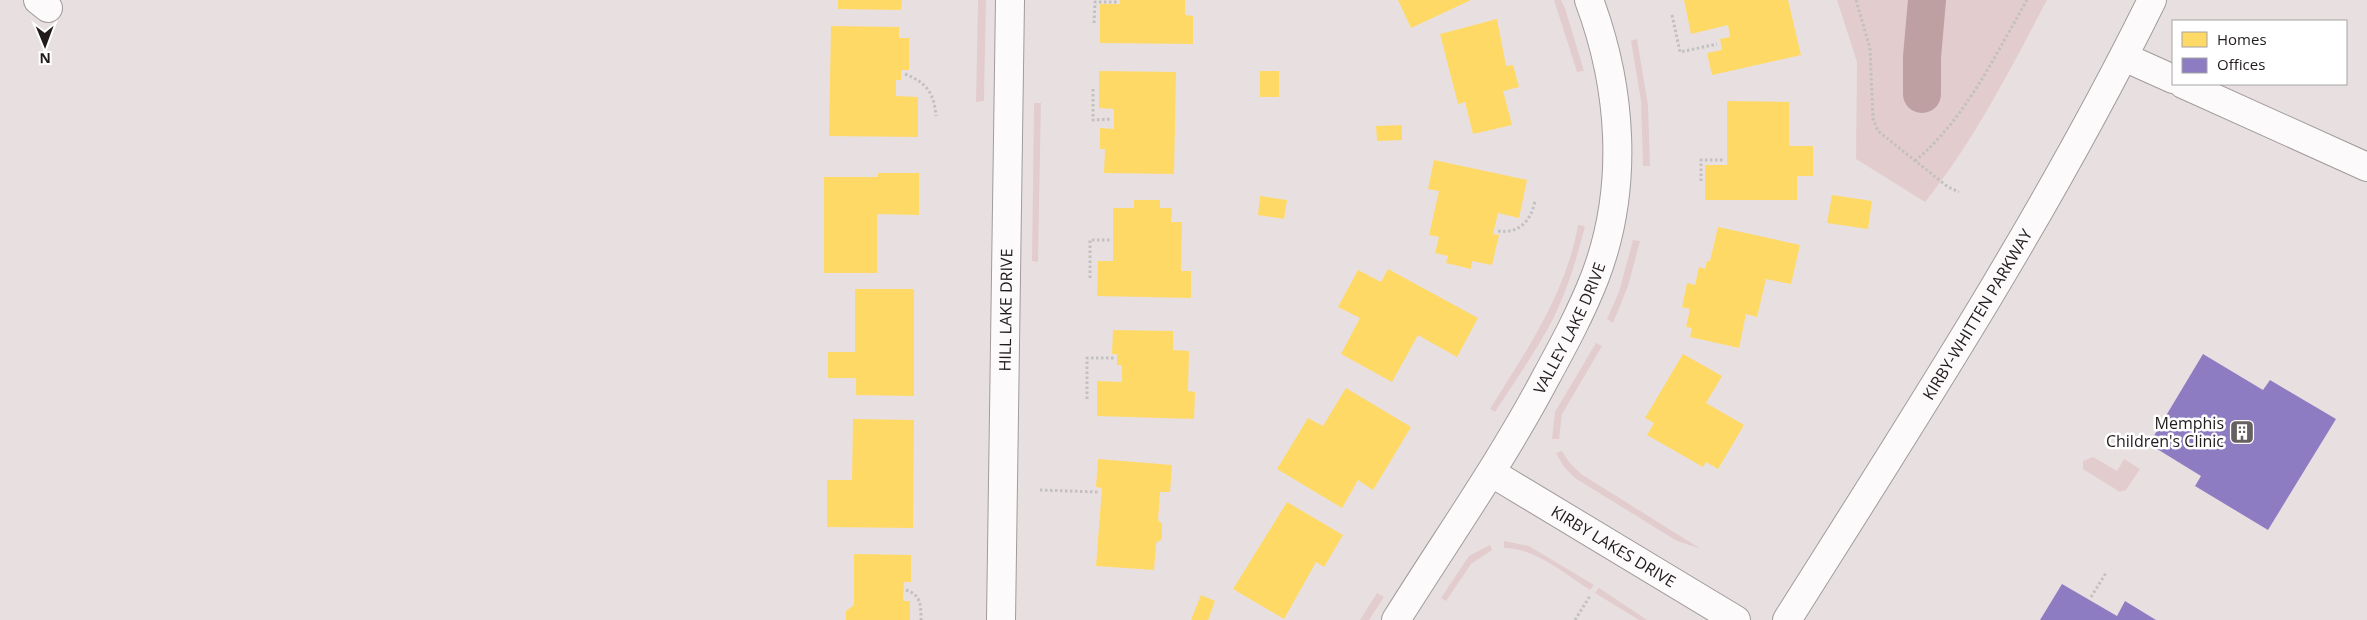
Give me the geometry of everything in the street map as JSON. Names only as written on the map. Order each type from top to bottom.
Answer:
[{"type":"street","name":"HILL LAKE DRIVE","points":[[1001,620],[1010,0]]},
{"type":"street","name":"VALLEY LAKE DRIVE","points":[[1396,620],[1515,435],[1576,320],[1595,276],[1610,222],[1616,169],[1616,118],[1609,63],[1589,0]]},
{"type":"street","name":"KIRBY-WHITTEN PARKWAY","points":[[1787,620],[1963,338],[2124,57],[2152,0]]},
{"type":"street","points":[[2124,57],[2172,79]]},
{"type":"street","points":[[2186,85],[2367,167]]},
{"type":"street","name":"KIRBY LAKES DRIVE","points":[[1492,473],[1736,620]]},
{"type":"path","points":[[1856,0],[1870,48],[1873,119],[1878,131],[1884,138],[1948,186],[1959,192]]},
{"type":"path","points":[[1915,161],[1931,147],[1963,111],[2028,0]]},
{"type":"path","points":[[1094,23],[1095,2],[1119,2]]},
{"type":"path","points":[[1672,15],[1680,52],[1717,44]]},
{"type":"path","points":[[905,74],[915,78],[929,91],[934,100],[936,116]]},
{"type":"path","points":[[1093,89],[1093,120],[1112,119]]},
{"type":"path","points":[[1701,181],[1701,160],[1725,160]]},
{"type":"path","points":[[1498,231],[1515,230],[1526,223],[1532,216],[1535,201]]},
{"type":"path","points":[[1090,278],[1090,240],[1110,240]]},
{"type":"path","points":[[1086,399],[1087,358],[1115,358]]},
{"type":"path","points":[[1040,490],[1098,492]]},
{"type":"path","points":[[2091,596],[2106,573]]},
{"type":"path","points":[[906,590],[917,596],[920,601],[921,620]]},
{"type":"path","points":[[1575,620],[1590,596]]},
{"type":"shaded area","points":[[978,0],[986,0],[984,101],[976,102]]},
{"type":"shaded area","points":[[1554,0],[1561,0],[1565,8],[1584,71],[1577,72]]},
{"type":"shaded area","points":[[1837,0],[2047,0],[2005,79],[1960,155],[1925,202],[1856,159],[1857,62]]},
{"type":"shaded area","points":[[1637,39],[1648,105],[1650,166],[1643,166],[1641,101],[1631,41]]},
{"type":"shaded area","points":[[1034,103],[1041,103],[1038,262],[1032,261]]},
{"type":"shaded area","points":[[1578,225],[1585,226],[1564,295],[1554,317],[1526,365],[1495,412],[1490,409],[1543,321],[1554,298],[1564,275]]},
{"type":"shaded area","points":[[1633,240],[1640,241],[1628,286],[1613,323],[1607,319],[1619,292]]},
{"type":"shaded area","points":[[1596,343],[1602,346],[1562,414],[1559,439],[1552,439],[1555,412]]},
{"type":"shaded area","points":[[1562,451],[1569,462],[1581,474],[1701,549],[1677,541],[1575,478],[1564,467],[1556,453]]},
{"type":"shaded area","points":[[2093,457],[2117,471],[2124,459],[2140,469],[2126,490],[2120,492],[2083,469],[2083,461]]},
{"type":"shaded area","points":[[1504,541],[1529,546],[1594,585],[1590,590],[1538,557],[1516,549],[1504,548]]},
{"type":"shaded area","points":[[1490,545],[1492,550],[1471,564],[1446,601],[1441,598],[1469,556]]},
{"type":"shaded area","points":[[1599,588],[1647,620],[1639,620],[1595,593]]},
{"type":"shaded area","points":[[1377,593],[1384,597],[1369,620],[1360,620]]},
{"type":"building: Homes","points":[[838,0],[902,0],[901,10],[838,9]]},
{"type":"building: Homes","points":[[1120,0],[1185,0],[1185,15],[1193,16],[1193,44],[1100,43],[1100,4],[1120,4]]},
{"type":"building: Homes","points":[[1398,0],[1471,0],[1411,28]]},
{"type":"building: Homes","points":[[1684,0],[1788,0],[1801,55],[1712,75],[1707,53],[1722,50],[1720,39],[1730,37],[1728,25],[1691,34]]},
{"type":"building: Homes","points":[[1497,19],[1506,66],[1513,65],[1519,87],[1503,91],[1512,125],[1473,134],[1465,102],[1458,104],[1440,34]]},
{"type":"building: Homes","points":[[831,26],[899,27],[899,38],[909,38],[909,70],[901,70],[901,80],[896,80],[896,96],[918,97],[918,137],[829,136]]},
{"type":"building: Homes","points":[[1099,71],[1176,72],[1174,174],[1104,173],[1105,149],[1100,149],[1100,128],[1114,129],[1114,109],[1099,108]]},
{"type":"building: Homes","points":[[1260,71],[1279,71],[1279,97],[1260,97]]},
{"type":"building: Homes","points":[[1727,101],[1789,102],[1789,146],[1813,146],[1813,176],[1797,176],[1797,200],[1705,200],[1705,165],[1727,165]]},
{"type":"building: Homes","points":[[1402,125],[1402,140],[1377,141],[1376,126]]},
{"type":"building: Homes","points":[[1434,160],[1527,180],[1519,218],[1498,213],[1493,234],[1499,235],[1492,265],[1472,261],[1471,269],[1446,263],[1448,256],[1435,253],[1439,237],[1429,235],[1439,191],[1428,189]]},
{"type":"building: Homes","points":[[878,173],[919,173],[919,215],[877,214],[877,273],[824,273],[824,177],[878,177]]},
{"type":"building: Homes","points":[[1832,195],[1872,201],[1868,229],[1827,223]]},
{"type":"building: Homes","points":[[1260,196],[1287,200],[1284,219],[1258,215]]},
{"type":"building: Homes","points":[[1134,200],[1160,200],[1160,208],[1172,208],[1171,222],[1182,222],[1181,271],[1191,271],[1191,298],[1097,296],[1098,261],[1113,261],[1113,208],[1134,208]]},
{"type":"building: Homes","points":[[1718,227],[1800,245],[1791,284],[1766,279],[1757,317],[1746,314],[1739,348],[1690,337],[1692,328],[1686,327],[1690,309],[1682,307],[1687,283],[1695,285],[1699,267],[1705,269],[1707,261],[1710,261]]},
{"type":"building: Homes","points":[[1388,269],[1478,318],[1457,357],[1418,335],[1392,382],[1341,354],[1360,318],[1338,307],[1358,270],[1381,282]]},
{"type":"building: Homes","points":[[855,289],[914,289],[914,396],[856,395],[856,378],[828,378],[828,352],[855,352]]},
{"type":"building: Homes","points":[[1113,330],[1173,331],[1173,350],[1189,351],[1188,391],[1195,392],[1194,419],[1097,416],[1097,381],[1122,382],[1122,365],[1117,365],[1117,354],[1112,354]]},
{"type":"building: Homes","points":[[1683,354],[1722,376],[1706,403],[1744,425],[1718,469],[1706,462],[1703,467],[1647,435],[1654,423],[1645,418]]},
{"type":"building: Homes","points":[[1346,388],[1411,427],[1373,490],[1358,480],[1342,508],[1277,469],[1308,418],[1323,426]]},
{"type":"building: Homes","points":[[853,419],[914,420],[913,528],[827,527],[827,480],[852,480]]},
{"type":"building: Homes","points":[[1098,459],[1172,465],[1170,492],[1160,492],[1158,520],[1162,524],[1162,539],[1156,543],[1154,570],[1096,566],[1102,488],[1096,487]]},
{"type":"building: Homes","points":[[1287,502],[1343,535],[1324,567],[1316,562],[1284,619],[1233,589]]},
{"type":"building: Homes","points":[[854,554],[911,555],[911,582],[904,582],[903,601],[910,601],[910,620],[846,620],[846,611],[854,605]]},
{"type":"building: Homes","points":[[1201,595],[1215,601],[1208,620],[1191,620]]},
{"type":"building: Offices","name":"Memphis Children's Clinic","points":[[2203,354],[2263,390],[2270,380],[2336,419],[2268,530],[2195,486],[2201,476],[2149,444]]},
{"type":"building: Offices","points":[[2062,584],[2117,616],[2125,601],[2156,620],[2040,620]]},
{"type":"waterway","points":[[1922,94],[1922,57],[1927,0]]},
{"type":"place","name":"Memphis Children's Clinic","points":[[2242,432]]}]
